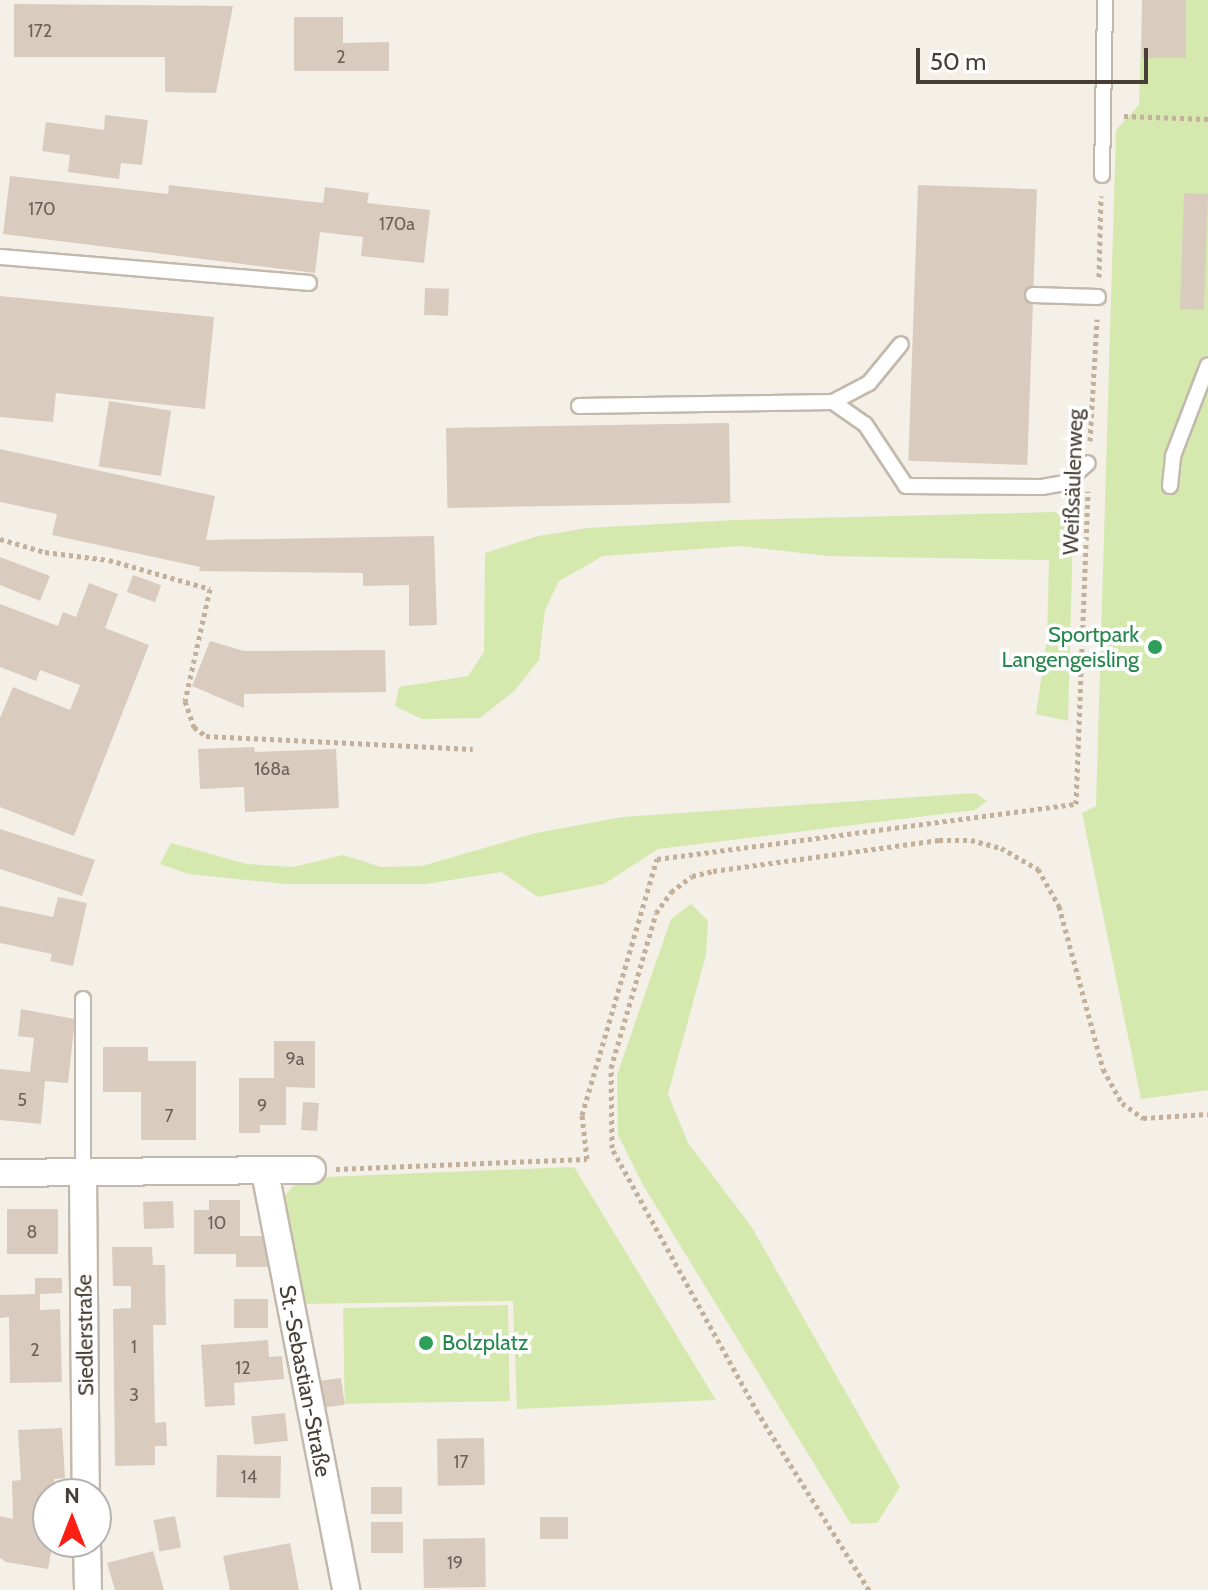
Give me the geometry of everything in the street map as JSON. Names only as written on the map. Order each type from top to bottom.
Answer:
[{"type":"street","points":[[0,1173],[83,1176],[312,1170]]},
{"type":"street","name":"St.-Sebastian-Straße","points":[[265,1172],[346,1590]]},
{"type":"street","name":"Siedlerstraße","points":[[83,1176],[86,1478]]},
{"type":"street","points":[[85,1587],[86,1558]]},
{"type":"lane","points":[[1102,175],[1105,0]]},
{"type":"lane","points":[[0,257],[309,283]]},
{"type":"lane","points":[[1033,295],[1098,297]]},
{"type":"lane","points":[[579,406],[833,402],[869,383],[901,344]]},
{"type":"lane","points":[[1170,486],[1173,456],[1202,393],[1208,365]]},
{"type":"lane","points":[[833,402],[865,424],[906,486],[1042,487],[1065,483],[1088,463]]},
{"type":"lane","points":[[83,999],[83,1176]]},
{"type":"path","points":[[1134,117],[1208,119]]},
{"type":"path","name":"Weißsäulenweg","points":[[312,1170],[587,1159],[582,1115],[657,859],[1076,804],[1080,792],[1088,463],[1102,175]]},
{"type":"path","points":[[0,539],[45,552],[109,560],[210,589],[185,701],[194,727],[206,736],[473,749]]},
{"type":"path","points":[[869,1590],[758,1413],[612,1148],[611,1068],[664,902],[692,876],[713,871],[939,840],[971,840],[1001,848],[1038,869],[1059,906],[1103,1069],[1122,1103],[1143,1118],[1208,1114]]},
{"type":"green space","name":"Sportpark Langengeisling","points":[[1142,0],[1208,0],[1208,1090],[1141,1099],[1082,813],[1096,806],[1116,130],[1139,105]]},
{"type":"green space","points":[[1056,512],[1073,532],[1068,721],[1036,714],[1047,639],[1049,560],[828,556],[741,546],[603,556],[559,581],[545,610],[539,660],[514,691],[480,718],[422,719],[395,706],[399,687],[468,676],[484,652],[485,553],[538,536],[587,528],[735,520]]},
{"type":"green space","points":[[975,793],[987,801],[975,810],[658,849],[604,884],[538,897],[501,872],[426,884],[286,884],[188,874],[160,864],[171,843],[247,864],[293,867],[343,855],[381,867],[422,866],[536,833],[622,817]]},
{"type":"green space","points":[[691,904],[708,921],[706,955],[668,1094],[688,1143],[751,1226],[900,1487],[877,1523],[851,1524],[643,1185],[618,1135],[617,1075],[671,919]]},
{"type":"green space","points":[[574,1167],[716,1400],[517,1409],[513,1301],[299,1304],[280,1201],[300,1178]]},
{"type":"green space","name":"Bolzplatz","points":[[508,1305],[510,1401],[345,1404],[343,1308]]},
{"type":"building","points":[[1142,0],[1186,0],[1186,58],[1142,58]]},
{"type":"building","points":[[14,4],[233,6],[216,93],[165,92],[165,57],[14,57]]},
{"type":"building","points":[[294,17],[343,17],[343,43],[389,42],[389,71],[294,71]]},
{"type":"building","points":[[105,115],[148,120],[142,165],[121,163],[119,179],[68,172],[70,155],[42,151],[46,122],[104,130]]},
{"type":"building","points":[[10,176],[168,194],[169,185],[323,203],[325,187],[369,193],[367,203],[430,210],[424,263],[361,256],[363,237],[320,232],[315,273],[3,234]]},
{"type":"building","points":[[918,185],[1037,189],[1027,465],[908,461]]},
{"type":"building","points":[[1184,193],[1208,194],[1204,310],[1180,309]]},
{"type":"building","points":[[425,288],[449,289],[448,316],[424,315]]},
{"type":"building","points":[[0,296],[214,317],[205,409],[56,393],[53,422],[0,417]]},
{"type":"building","points":[[109,401],[171,411],[161,476],[99,466]]},
{"type":"building","points":[[729,423],[730,503],[447,508],[446,428]]},
{"type":"building","points":[[0,449],[215,496],[206,540],[434,536],[437,625],[409,626],[409,585],[363,586],[363,573],[199,571],[200,567],[52,535],[57,514],[0,502]]},
{"type":"building","points":[[0,557],[50,576],[40,601],[0,585]]},
{"type":"building","points":[[133,575],[161,585],[155,602],[127,592]]},
{"type":"building","points":[[89,583],[118,594],[105,628],[149,645],[74,836],[0,807],[0,718],[13,687],[70,710],[80,685],[40,670],[36,681],[0,667],[0,604],[58,626],[63,612],[76,617]]},
{"type":"building","points":[[210,641],[244,651],[385,650],[386,692],[244,694],[244,708],[192,686]]},
{"type":"building","points":[[254,747],[255,752],[336,749],[339,808],[245,812],[244,787],[200,789],[198,749]]},
{"type":"building","points":[[0,829],[95,860],[82,896],[0,869]]},
{"type":"building","points":[[58,897],[87,903],[73,966],[50,961],[52,954],[0,943],[0,906],[53,917]]},
{"type":"building","points":[[21,1009],[75,1019],[68,1083],[45,1081],[41,1124],[0,1120],[0,1069],[30,1072],[34,1038],[18,1036]]},
{"type":"building","points":[[274,1041],[315,1041],[315,1088],[286,1087],[286,1125],[260,1125],[260,1133],[239,1133],[239,1078],[274,1078]]},
{"type":"building","points":[[103,1047],[148,1047],[148,1061],[196,1061],[196,1140],[141,1140],[141,1092],[103,1092]]},
{"type":"building","points":[[303,1102],[319,1103],[317,1131],[301,1130]]},
{"type":"building","points":[[209,1200],[240,1200],[240,1236],[266,1236],[270,1267],[236,1267],[236,1254],[194,1254],[194,1210],[209,1210]]},
{"type":"building","points":[[173,1201],[174,1228],[144,1229],[143,1202]]},
{"type":"building","points":[[7,1209],[58,1209],[58,1254],[7,1254]]},
{"type":"building","points":[[112,1247],[152,1247],[153,1265],[165,1265],[166,1325],[153,1325],[155,1423],[166,1422],[167,1446],[155,1446],[155,1465],[115,1466],[113,1309],[131,1308],[131,1286],[113,1286]]},
{"type":"building","points":[[35,1278],[62,1278],[62,1293],[40,1294],[40,1310],[60,1309],[62,1382],[10,1383],[9,1317],[0,1318],[0,1295],[35,1294]]},
{"type":"building","points":[[234,1299],[268,1299],[268,1328],[234,1328]]},
{"type":"building","points":[[268,1340],[269,1357],[282,1356],[284,1379],[234,1383],[235,1405],[205,1407],[201,1345]]},
{"type":"building","points":[[341,1378],[345,1405],[323,1408],[319,1381]]},
{"type":"building","points":[[285,1413],[288,1441],[254,1444],[251,1417]]},
{"type":"building","points":[[62,1428],[65,1478],[32,1478],[32,1558],[50,1558],[48,1569],[6,1562],[0,1558],[0,1516],[13,1519],[12,1481],[21,1480],[18,1430]]},
{"type":"building","points":[[484,1438],[485,1485],[438,1486],[437,1439]]},
{"type":"building","points":[[217,1455],[281,1456],[280,1498],[216,1497]]},
{"type":"building","points":[[371,1487],[402,1487],[402,1514],[371,1514]]},
{"type":"building","points":[[175,1516],[181,1547],[160,1552],[153,1520]]},
{"type":"building","points":[[540,1517],[568,1517],[568,1539],[540,1539]]},
{"type":"building","points":[[371,1522],[403,1522],[403,1553],[371,1553]]},
{"type":"building","points":[[485,1538],[486,1587],[424,1588],[423,1539]]},
{"type":"building","points":[[290,1543],[299,1590],[230,1590],[223,1556]]},
{"type":"building","points":[[153,1551],[164,1590],[115,1590],[107,1563]]},
{"type":"place","name":"Sportpark Langengeisling","points":[[1155,647]]},
{"type":"place","name":"Bolzplatz","points":[[426,1343]]}]
